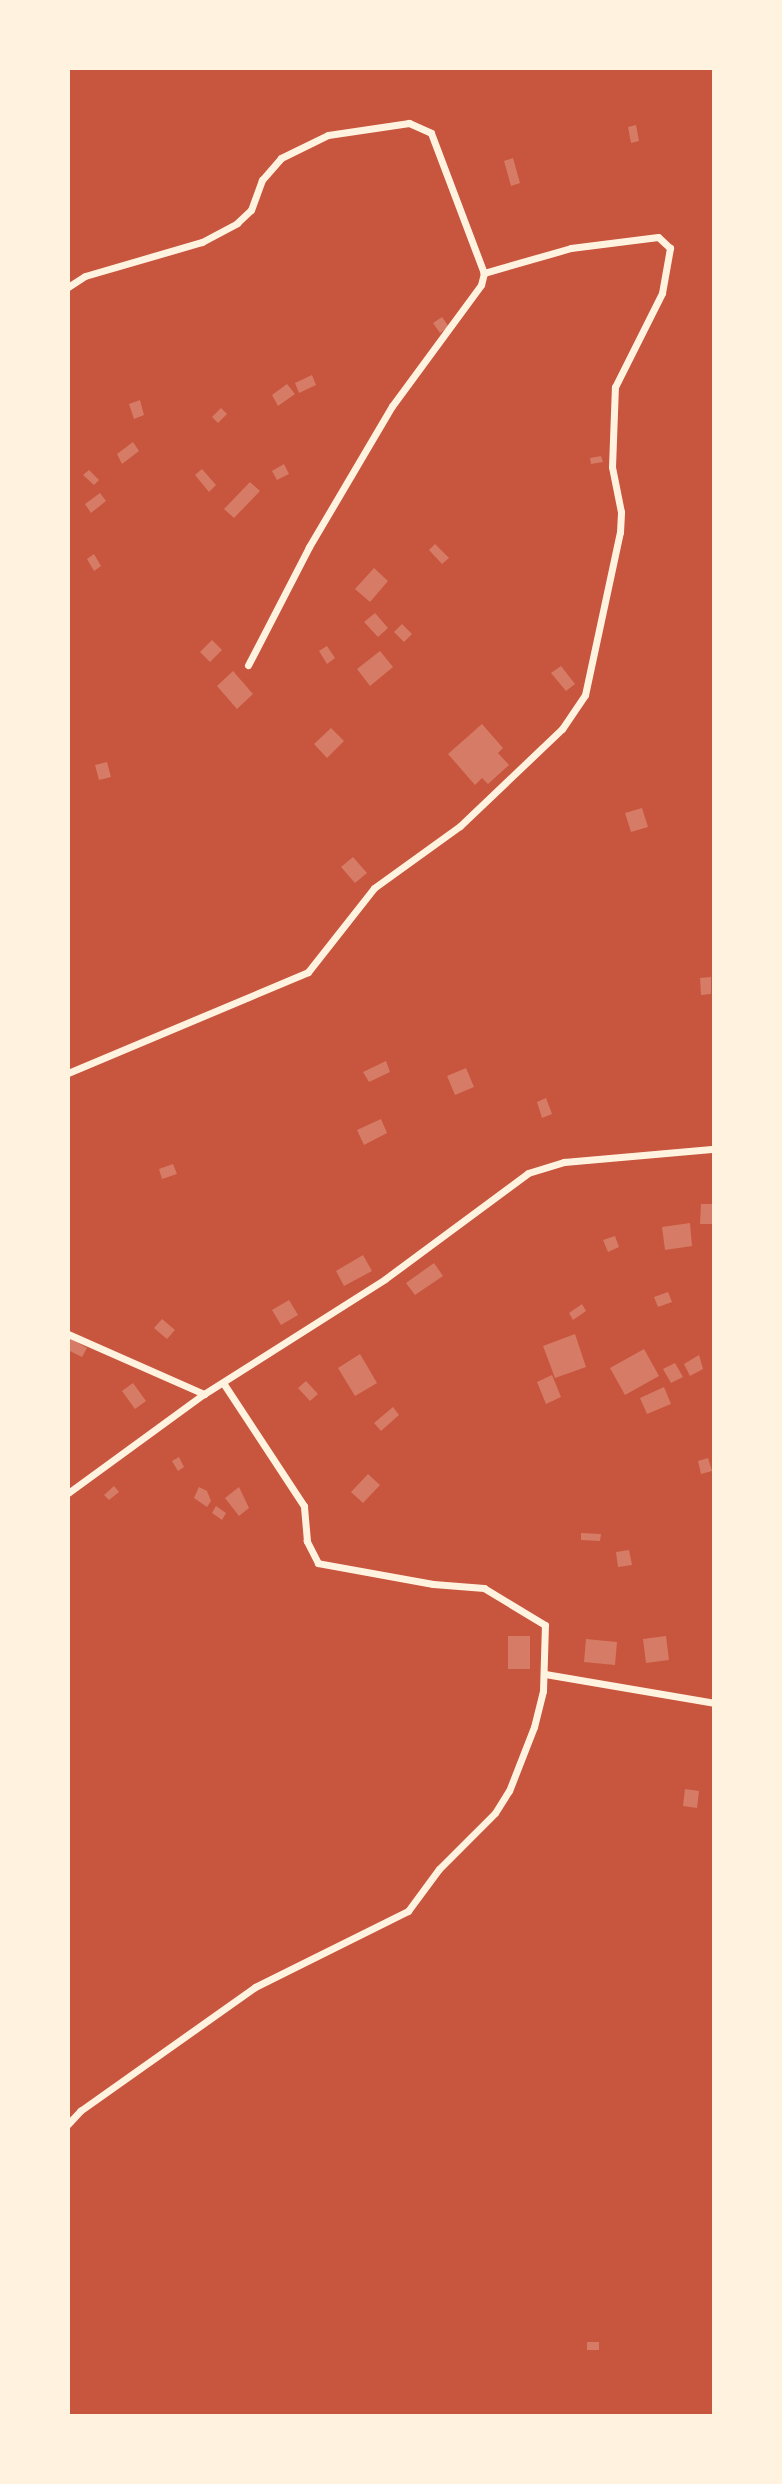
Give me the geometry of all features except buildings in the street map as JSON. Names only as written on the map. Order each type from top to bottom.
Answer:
[{"type":"street","points":[[68,287],[85,276],[202,242],[237,223],[251,210],[262,180],[282,158],[328,135],[409,123],[431,133],[484,273],[477,296],[392,406],[356,466],[248,665]]},
{"type":"street","points":[[68,1073],[308,972],[374,888],[460,825],[562,729],[585,695],[620,532],[621,512],[612,467],[615,387],[662,293],[670,248],[658,237],[571,248],[484,273]]},
{"type":"street","points":[[68,1493],[204,1394],[224,1384],[385,1279],[528,1174],[564,1162],[714,1149]]},
{"type":"street","points":[[68,1334],[204,1394]]},
{"type":"street","points":[[68,2124],[80,2111],[254,1987],[408,1911],[439,1869],[495,1813],[509,1791],[534,1727],[545,1674],[545,1625],[484,1588],[433,1584],[318,1563],[307,1541],[304,1506],[224,1384]]},
{"type":"street","points":[[545,1674],[714,1703]]}]
